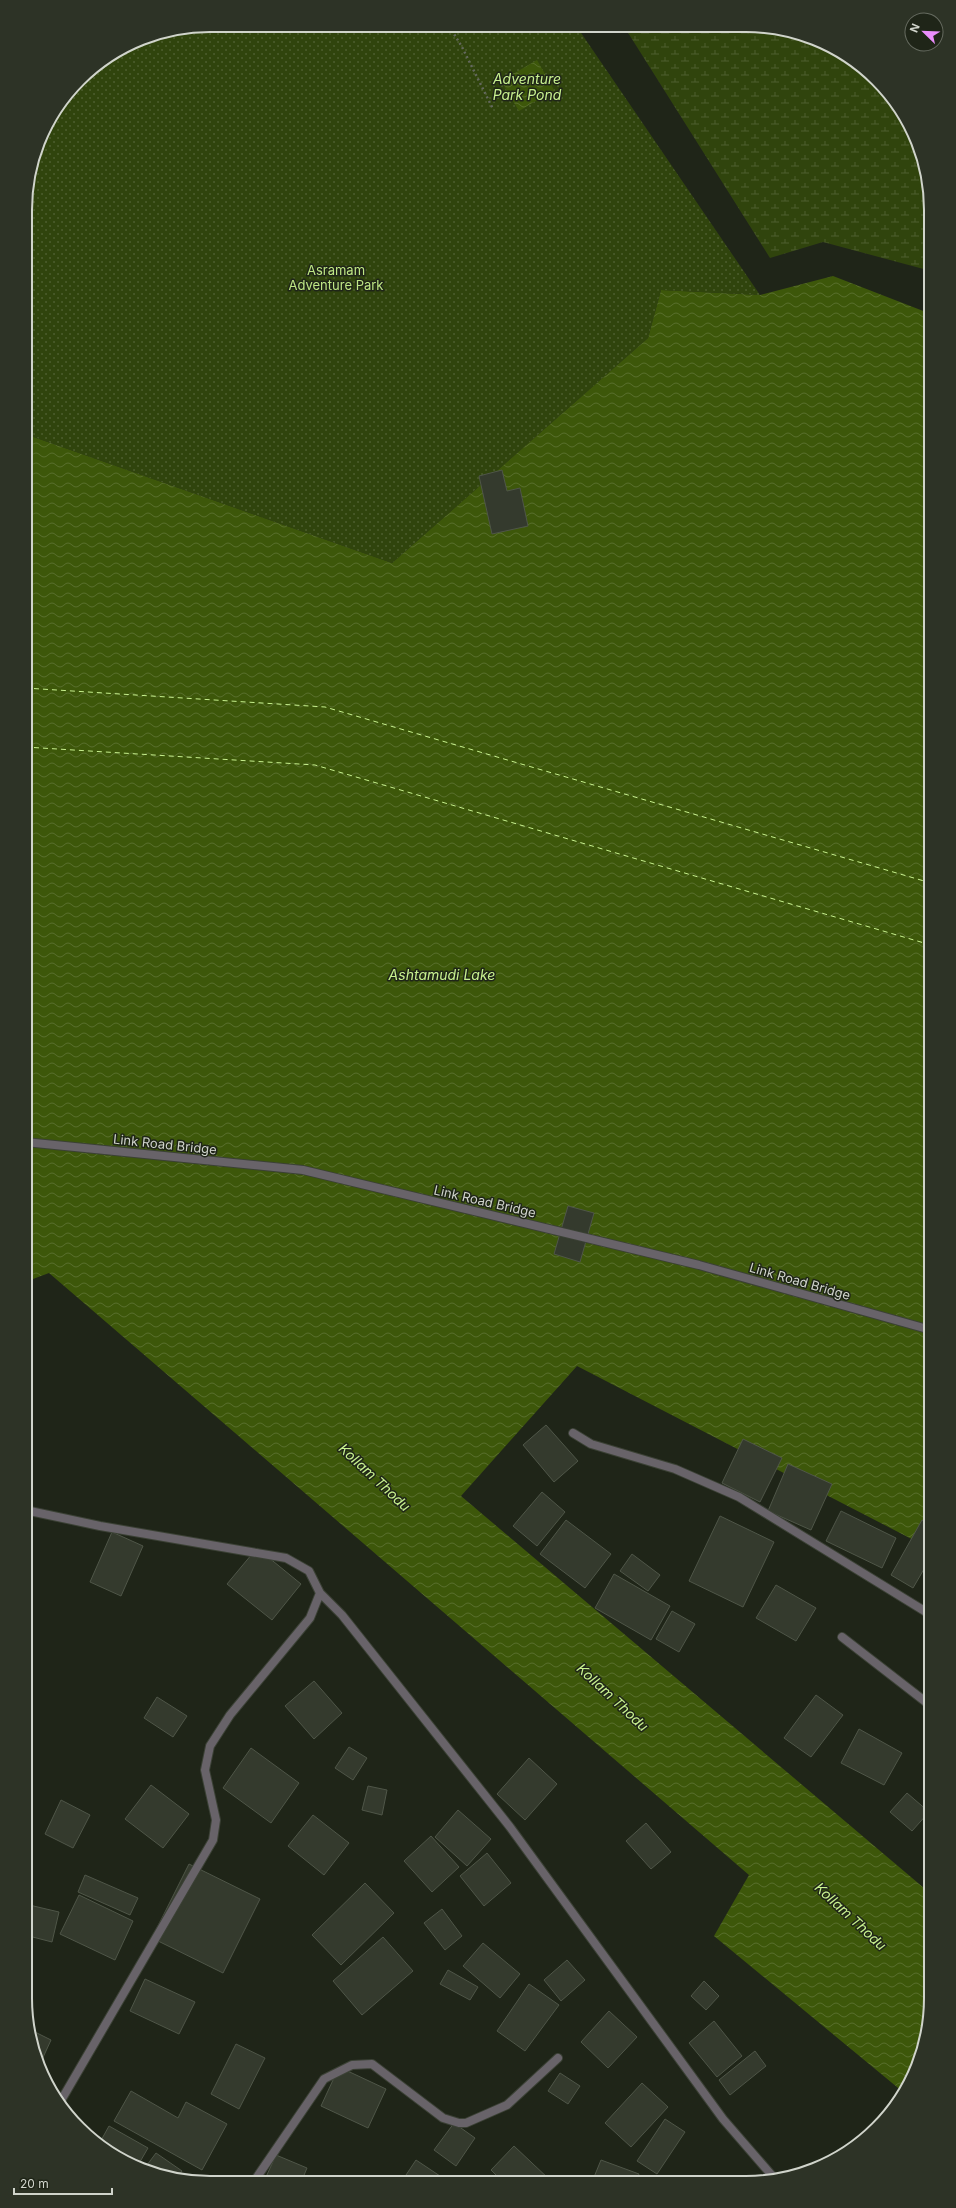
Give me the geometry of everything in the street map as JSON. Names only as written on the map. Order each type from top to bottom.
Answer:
[{"type":"street","name":"Link Road Bridge","points":[[32,1143],[303,1170],[699,1265],[924,1328]]},
{"type":"street","points":[[573,1434],[591,1444],[675,1468],[739,1497],[924,1611]]},
{"type":"street","points":[[32,1511],[100,1526],[286,1558],[309,1571],[320,1593],[342,1615],[510,1827],[724,2119],[771,2174]]},
{"type":"street","points":[[63,2098],[213,1840],[216,1820],[205,1770],[210,1746],[230,1716],[310,1618],[320,1593]]},
{"type":"street","points":[[842,1637],[924,1701]]},
{"type":"street","points":[[258,2176],[324,2080],[352,2065],[372,2064],[443,2118],[459,2123],[466,2123],[507,2105],[558,2058]]},
{"type":"path","points":[[453,32],[462,47],[493,109]]},
{"type":"green space","name":"Asramam Adventure Park","points":[[199,32],[580,32],[760,295],[661,290],[648,338],[392,563],[32,436],[32,199],[38,164],[50,131],[62,111],[76,93],[93,76],[111,62],[131,50],[164,38]]},
{"type":"green space","points":[[628,32],[757,32],[780,35],[803,41],[825,50],[845,62],[872,84],[894,111],[906,131],[915,153],[921,176],[924,199],[924,269],[823,242],[770,258]]},
{"type":"water","name":"Adventure Park Pond","points":[[537,60],[554,90],[519,111],[501,81]]},
{"type":"water","name":"Ashtamudi Lake","points":[[833,276],[924,311],[924,1545],[577,1366],[461,1496],[924,1888],[924,2009],[921,2032],[915,2055],[906,2077],[899,2089],[714,1936],[749,1875],[49,1273],[32,1279],[32,436],[392,563],[648,338],[661,290],[760,295]]},
{"type":"building","points":[[502,470],[507,491],[520,488],[528,526],[492,534],[479,476]]},
{"type":"building","points":[[568,1206],[594,1213],[580,1262],[554,1254]]},
{"type":"building","points":[[546,1425],[578,1461],[554,1482],[523,1445]]},
{"type":"building","points":[[743,1439],[782,1458],[760,1502],[722,1483]]},
{"type":"building","points":[[788,1464],[832,1484],[811,1530],[768,1511]]},
{"type":"building","points":[[542,1492],[565,1512],[537,1546],[513,1526]]},
{"type":"building","points":[[841,1511],[896,1538],[882,1568],[826,1541]]},
{"type":"building","points":[[720,1516],[774,1542],[743,1607],[689,1581]]},
{"type":"building","points":[[566,1520],[611,1554],[585,1588],[540,1554]]},
{"type":"building","points":[[922,1520],[924,1521],[924,1569],[913,1588],[891,1575]]},
{"type":"building","points":[[112,1532],[143,1546],[121,1596],[90,1582]]},
{"type":"building","points":[[257,1548],[301,1584],[272,1620],[227,1584]]},
{"type":"building","points":[[632,1554],[660,1575],[648,1591],[620,1571]]},
{"type":"building","points":[[614,1574],[670,1606],[651,1640],[595,1608]]},
{"type":"building","points":[[776,1585],[816,1608],[796,1641],[756,1618]]},
{"type":"building","points":[[672,1611],[695,1624],[679,1652],[656,1639]]},
{"type":"building","points":[[314,1681],[342,1713],[314,1739],[285,1706]]},
{"type":"building","points":[[816,1695],[843,1715],[811,1757],[784,1738]]},
{"type":"building","points":[[157,1697],[187,1716],[173,1737],[144,1718]]},
{"type":"building","points":[[859,1729],[902,1753],[884,1785],[841,1763]]},
{"type":"building","points":[[349,1747],[367,1758],[353,1780],[335,1768]]},
{"type":"building","points":[[251,1748],[299,1783],[271,1823],[223,1788]]},
{"type":"building","points":[[529,1758],[557,1784],[525,1820],[497,1794]]},
{"type":"building","points":[[151,1785],[189,1814],[163,1848],[125,1819]]},
{"type":"building","points":[[368,1786],[387,1790],[382,1815],[362,1810]]},
{"type":"building","points":[[907,1793],[924,1808],[924,1818],[912,1831],[890,1812]]},
{"type":"building","points":[[61,1800],[90,1815],[73,1848],[45,1834]]},
{"type":"building","points":[[458,1810],[491,1839],[467,1866],[435,1837]]},
{"type":"building","points":[[313,1815],[349,1843],[324,1875],[288,1846]]},
{"type":"building","points":[[646,1823],[671,1852],[651,1869],[626,1841]]},
{"type":"building","points":[[431,1836],[459,1867],[432,1892],[404,1861]]},
{"type":"building","points":[[487,1853],[511,1883],[484,1906],[460,1876]]},
{"type":"building","points":[[189,1864],[260,1899],[223,1973],[152,1938]]},
{"type":"building","points":[[85,1875],[138,1898],[130,1915],[78,1892]]},
{"type":"building","points":[[365,1883],[394,1913],[341,1965],[312,1935]]},
{"type":"building","points":[[79,1895],[133,1921],[115,1960],[60,1934]]},
{"type":"building","points":[[32,1906],[59,1912],[52,1942],[32,1937]]},
{"type":"building","points":[[442,1909],[462,1936],[445,1950],[424,1923]]},
{"type":"building","points":[[383,1937],[413,1971],[362,2015],[333,1981]]},
{"type":"building","points":[[483,1943],[520,1974],[500,1998],[463,1966]]},
{"type":"building","points":[[567,1960],[585,1980],[561,2001],[544,1980]]},
{"type":"building","points":[[448,1970],[478,1987],[470,2000],[440,1984]]},
{"type":"building","points":[[145,1979],[195,2002],[179,2034],[130,2011]]},
{"type":"building","points":[[704,1981],[719,1996],[706,2010],[691,1996]]},
{"type":"building","points":[[529,1984],[559,2005],[525,2051],[497,2031]]},
{"type":"building","points":[[609,2011],[637,2037],[608,2068],[581,2042]]},
{"type":"building","points":[[714,2021],[742,2056],[717,2077],[689,2043]]},
{"type":"building","points":[[35,2032],[51,2040],[43,2058]]},
{"type":"building","points":[[236,2044],[265,2058],[239,2109],[211,2094]]},
{"type":"building","points":[[755,2051],[766,2066],[730,2095],[719,2080]]},
{"type":"building","points":[[339,2067],[386,2089],[368,2128],[321,2106]]},
{"type":"building","points":[[560,2073],[580,2086],[568,2104],[548,2091]]},
{"type":"building","points":[[642,2083],[668,2107],[631,2147],[605,2123]]},
{"type":"building","points":[[131,2091],[178,2118],[186,2102],[227,2124],[202,2170],[114,2121]]},
{"type":"building","points":[[665,2119],[685,2132],[657,2174],[637,2161]]},
{"type":"building","points":[[454,2123],[475,2138],[456,2166],[434,2150]]},
{"type":"building","points":[[109,2126],[148,2148],[140,2161],[131,2158],[102,2139]]},
{"type":"building","points":[[514,2146],[546,2176],[497,2176],[491,2170]]},
{"type":"building","points":[[156,2153],[182,2171],[180,2173],[176,2173],[147,2164]]},
{"type":"building","points":[[276,2155],[307,2168],[304,2176],[266,2176]]},
{"type":"building","points":[[416,2160],[440,2176],[405,2176]]},
{"type":"building","points":[[601,2160],[639,2174],[638,2176],[594,2176]]},
{"type":"ferry route","points":[[32,688],[325,707],[924,881]]},
{"type":"ferry route","points":[[32,747],[315,765],[924,943]]},
{"type":"water label","name":"Kollam Thodu","points":[[375,1477]]},
{"type":"water label","name":"Kollam Thodu","points":[[613,1697]]},
{"type":"water label","name":"Kollam Thodu","points":[[851,1916]]}]
